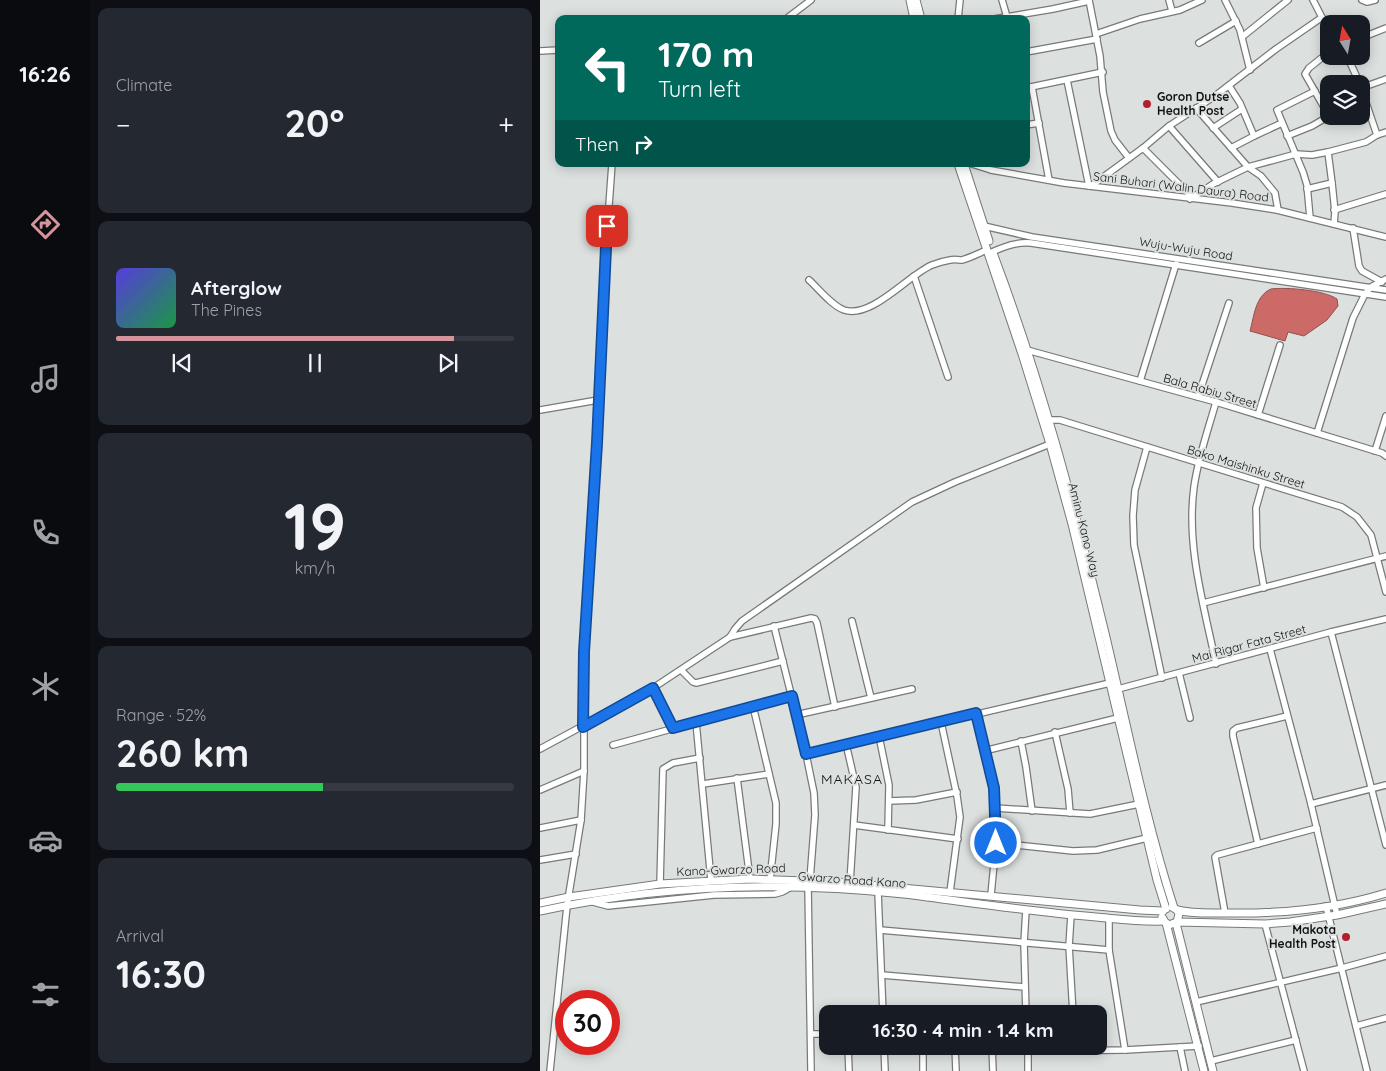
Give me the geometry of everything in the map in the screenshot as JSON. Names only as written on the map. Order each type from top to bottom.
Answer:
[{"type":"main road","points":[[910,0],[913,15]]},
{"type":"main road","points":[[916,0],[920,15]]},
{"type":"main road","name":"Aminu Kano Way","points":[[959,167],[1027,350],[1049,420],[1057,458],[1084,548],[1118,718],[1175,909]]},
{"type":"main road","name":"Aminu Kano Way","points":[[965,167],[1050,444],[1057,458]]},
{"type":"main road","name":"Aminu Kano Way","points":[[1109,667],[1118,689],[1139,804],[1164,910]]},
{"type":"main road","name":"Kano-Gwarzo Road","points":[[540,903],[660,884],[750,879],[850,884],[1140,910],[1164,910]]},
{"type":"main road","name":"Gwarzo Road Kano","points":[[541,913],[588,901],[686,890],[791,886],[809,883],[1071,915],[1165,922]]},
{"type":"main road","points":[[1204,1071],[1162,916],[1164,910],[1175,909],[1194,914],[1292,912],[1386,893]]},
{"type":"main road","points":[[1165,922],[1171,925],[1176,923],[1265,924],[1337,915],[1386,904]]},
{"type":"main road","points":[[1175,909],[1180,916],[1176,923],[1213,1071]]},
{"type":"street","points":[[791,15],[812,0]]},
{"type":"street","points":[[958,15],[960,0]]},
{"type":"street","points":[[1002,0],[1006,15]]},
{"type":"street","points":[[1017,15],[1089,0],[1097,36],[1103,72],[1103,92],[1111,131],[1115,140],[1129,158]]},
{"type":"street","points":[[1169,0],[1172,11]]},
{"type":"street","points":[[1030,51],[1097,36],[1140,19],[1172,11],[1202,0]]},
{"type":"street","points":[[1225,0],[1242,37],[1250,70]]},
{"type":"street","points":[[1242,37],[1288,0]]},
{"type":"street","points":[[1313,0],[1320,16]]},
{"type":"street","points":[[1362,0],[1367,2],[1375,0]]},
{"type":"street","points":[[1067,80],[1090,186],[1143,148],[1169,126],[1229,86],[1276,49],[1320,19]]},
{"type":"street","points":[[1199,43],[1236,21]]},
{"type":"street","points":[[1370,34],[1386,28]]},
{"type":"street","points":[[540,51],[555,50]]},
{"type":"street","points":[[1320,60],[1305,72],[1320,99]]},
{"type":"street","points":[[1030,88],[1103,72]]},
{"type":"street","points":[[1370,86],[1386,79]]},
{"type":"street","points":[[1229,86],[1254,136]]},
{"type":"street","points":[[1310,218],[1307,189],[1296,154],[1277,109],[1316,91]]},
{"type":"street","points":[[1030,92],[1039,123],[1049,180]]},
{"type":"street","points":[[1196,108],[1248,167],[1261,176],[1275,192],[1278,210]]},
{"type":"street","points":[[1214,128],[1242,109]]},
{"type":"street","points":[[1370,114],[1377,135]]},
{"type":"street","points":[[1287,136],[1320,121]]},
{"type":"street","points":[[1030,124],[1039,123]]},
{"type":"street","points":[[1232,148],[1282,123]]},
{"type":"street","points":[[1169,126],[1218,182]]},
{"type":"street","points":[[1143,148],[1191,198],[1248,167],[1296,154],[1312,155],[1328,152],[1366,142],[1386,132]]},
{"type":"street","points":[[1328,152],[1334,224]]},
{"type":"street","points":[[550,1071],[567,906],[581,820],[584,771],[584,652],[604,266],[612,167]]},
{"type":"street","name":"Sani Buhari (Walin Daura) Road","points":[[982,167],[1090,186],[1278,210],[1386,237]]},
{"type":"street","points":[[1307,189],[1332,183]]},
{"type":"street","points":[[1334,210],[1386,194]]},
{"type":"street","name":"Wuju-Wuju Road","points":[[984,226],[1032,237],[1386,290]]},
{"type":"street","points":[[1353,228],[1358,266],[1362,271],[1384,281]]},
{"type":"street","name":"Wuju-Wuju Road","points":[[809,280],[835,304],[844,310],[855,311],[864,309],[896,292],[914,276],[931,266],[951,259],[961,260],[1008,244],[1020,242],[1386,297]]},
{"type":"street","points":[[1140,381],[1176,264]]},
{"type":"street","points":[[914,276],[948,376]]},
{"type":"street","points":[[1317,433],[1353,318],[1365,294],[1371,287],[1384,281]]},
{"type":"street","points":[[1198,397],[1228,304]]},
{"type":"street","points":[[1258,415],[1280,345]]},
{"type":"street","name":"Bala Rabiu Street","points":[[1027,350],[1216,402],[1386,456]]},
{"type":"street","points":[[540,410],[598,400]]},
{"type":"street","points":[[1216,402],[1199,462],[1194,488],[1193,523],[1195,561],[1216,664]]},
{"type":"street","points":[[1375,451],[1386,416]]},
{"type":"street","name":"Bako Maishinku Street","points":[[1049,420],[1060,420],[1342,507],[1358,517],[1371,534],[1386,592]]},
{"type":"street","points":[[730,637],[734,629],[742,621],[912,502],[955,482],[1050,444]]},
{"type":"street","points":[[1147,447],[1134,490],[1132,516],[1134,544],[1162,678]]},
{"type":"street","points":[[1263,482],[1256,508],[1256,548],[1264,588]]},
{"type":"street","points":[[1203,604],[1386,556]]},
{"type":"street","points":[[540,749],[653,688],[730,637],[811,618],[815,619],[835,706]]},
{"type":"street","name":"Mai Rigar Fata Street","points":[[1118,689],[1386,619]]},
{"type":"street","points":[[852,621],[871,698]]},
{"type":"street","points":[[774,626],[814,793],[815,815],[809,883],[811,1071]]},
{"type":"street","points":[[1331,632],[1386,845]]},
{"type":"street","points":[[1270,649],[1311,804],[1337,915]]},
{"type":"street","points":[[681,670],[696,683],[783,661]]},
{"type":"street","points":[[1179,673],[1190,718]]},
{"type":"street","points":[[806,754],[1110,682]]},
{"type":"street","points":[[653,688],[673,728]]},
{"type":"street","points":[[796,716],[912,689]]},
{"type":"street","points":[[613,745],[792,696]]},
{"type":"street","points":[[753,706],[776,803],[770,880]]},
{"type":"street","points":[[976,713],[994,788],[996,843],[990,896]]},
{"type":"street","points":[[1258,844],[1233,736],[1234,731],[1237,728],[1287,716]]},
{"type":"street","points":[[984,751],[1118,718]]},
{"type":"street","points":[[696,722],[711,880]]},
{"type":"street","points":[[941,722],[957,792],[960,817],[950,892]]},
{"type":"street","points":[[1055,732],[1068,789],[1070,813]]},
{"type":"street","points":[[879,736],[889,785],[888,830]]},
{"type":"street","points":[[1020,742],[1026,767],[1032,811]]},
{"type":"street","points":[[846,744],[856,787],[850,884]]},
{"type":"street","points":[[660,884],[663,769],[673,763],[700,758]]},
{"type":"street","points":[[540,790],[584,771]]},
{"type":"street","points":[[703,784],[769,774]]},
{"type":"street","points":[[737,778],[750,879]]},
{"type":"street","points":[[1311,804],[1386,785]]},
{"type":"street","points":[[889,801],[916,800],[957,792]]},
{"type":"street","points":[[995,808],[1090,814],[1139,804]]},
{"type":"street","points":[[540,828],[581,820]]},
{"type":"street","points":[[854,825],[958,839]]},
{"type":"street","points":[[1225,913],[1215,857],[1217,854],[1317,828]]},
{"type":"street","points":[[996,843],[1073,851],[1097,850],[1147,838]]},
{"type":"street","points":[[540,860],[576,854]]},
{"type":"street","points":[[878,892],[883,1005]]},
{"type":"street","points":[[1326,906],[1367,1071]]},
{"type":"street","points":[[1026,910],[1024,943],[1026,1005]]},
{"type":"street","points":[[1071,915],[1069,946],[1072,1005]]},
{"type":"street","points":[[1109,918],[1109,950],[1125,1050]]},
{"type":"street","points":[[1265,924],[1304,1071]]},
{"type":"street","points":[[880,930],[1109,950]]},
{"type":"street","points":[[1196,1002],[1386,956]]},
{"type":"street","points":[[882,975],[1026,987]]},
{"type":"street","points":[[1356,1026],[1386,1018]]},
{"type":"street","points":[[811,1034],[819,1034]]},
{"type":"street","points":[[1211,1062],[1296,1040]]},
{"type":"street","points":[[1107,1050],[1198,1046]]},
{"type":"street","points":[[1180,1048],[1185,1071]]},
{"type":"street","points":[[848,1055],[848,1071]]},
{"type":"street","points":[[884,1055],[885,1071]]},
{"type":"street","points":[[923,1055],[923,1071]]},
{"type":"street","points":[[955,1055],[956,1071]]},
{"type":"street","points":[[992,1055],[993,1071]]},
{"type":"street","points":[[1028,1055],[1028,1071]]},
{"type":"shaded area","points":[[1286,288],[1323,293],[1337,299],[1338,306],[1327,320],[1304,336],[1288,332],[1285,341],[1250,331],[1258,302],[1271,289]]},
{"type":"place","name":"Goron Dutse Health Post","points":[[1147,104]]},
{"type":"place","name":"Makota Health Post","points":[[1346,937]]},
{"type":"district","name":"MAKASA","points":[[852,779]]},
{"type":"route","points":[[607,226],[597,443],[584,652],[583,727],[653,688],[673,728],[792,696],[806,754],[976,713],[994,788],[996,843]]}]
